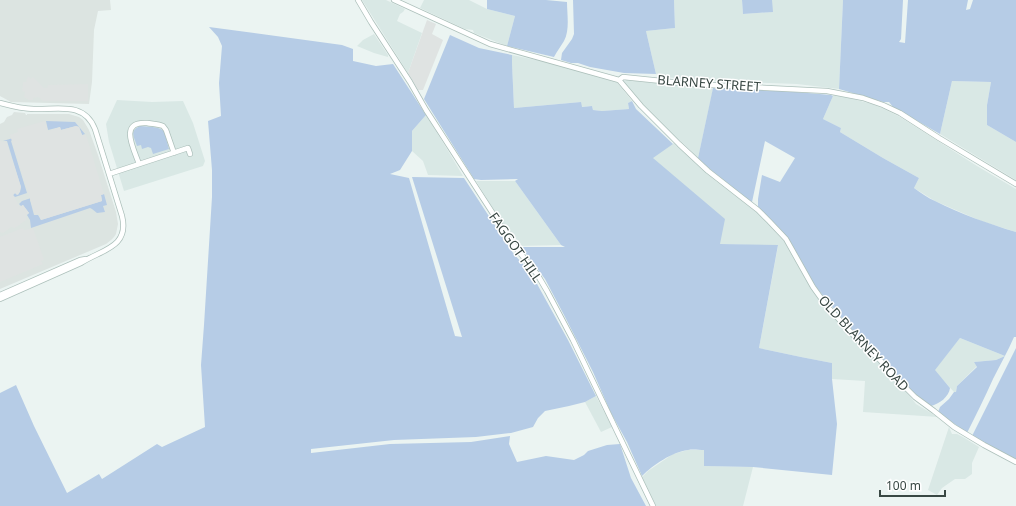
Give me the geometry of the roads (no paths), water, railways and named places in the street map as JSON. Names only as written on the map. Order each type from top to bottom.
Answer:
[{"type":"street","name":"FAGGOT HILL","points":[[358,0],[426,110],[512,243],[537,274],[573,340],[653,506]]},
{"type":"street","name":"BLARNEY STREET","points":[[394,0],[494,45],[618,80],[623,78],[691,84],[827,91],[863,98],[884,105],[900,113],[1016,184]]},
{"type":"street","name":"OLD BLARNEY ROAD","points":[[618,80],[640,106],[708,171],[758,210],[786,239],[813,287],[826,305],[856,338],[880,360],[915,397],[954,427],[1016,462]]},
{"type":"street","points":[[0,103],[30,109],[68,108],[83,113],[88,117],[94,125],[123,218],[124,226],[123,232],[114,246],[104,252],[0,299]]},
{"type":"street","points":[[139,164],[129,132],[131,128],[138,123],[163,126],[168,134],[174,153]]},
{"type":"street","points":[[109,174],[188,148],[190,154]]},
{"type":"street","points":[[0,295],[80,260],[88,259]]}]
